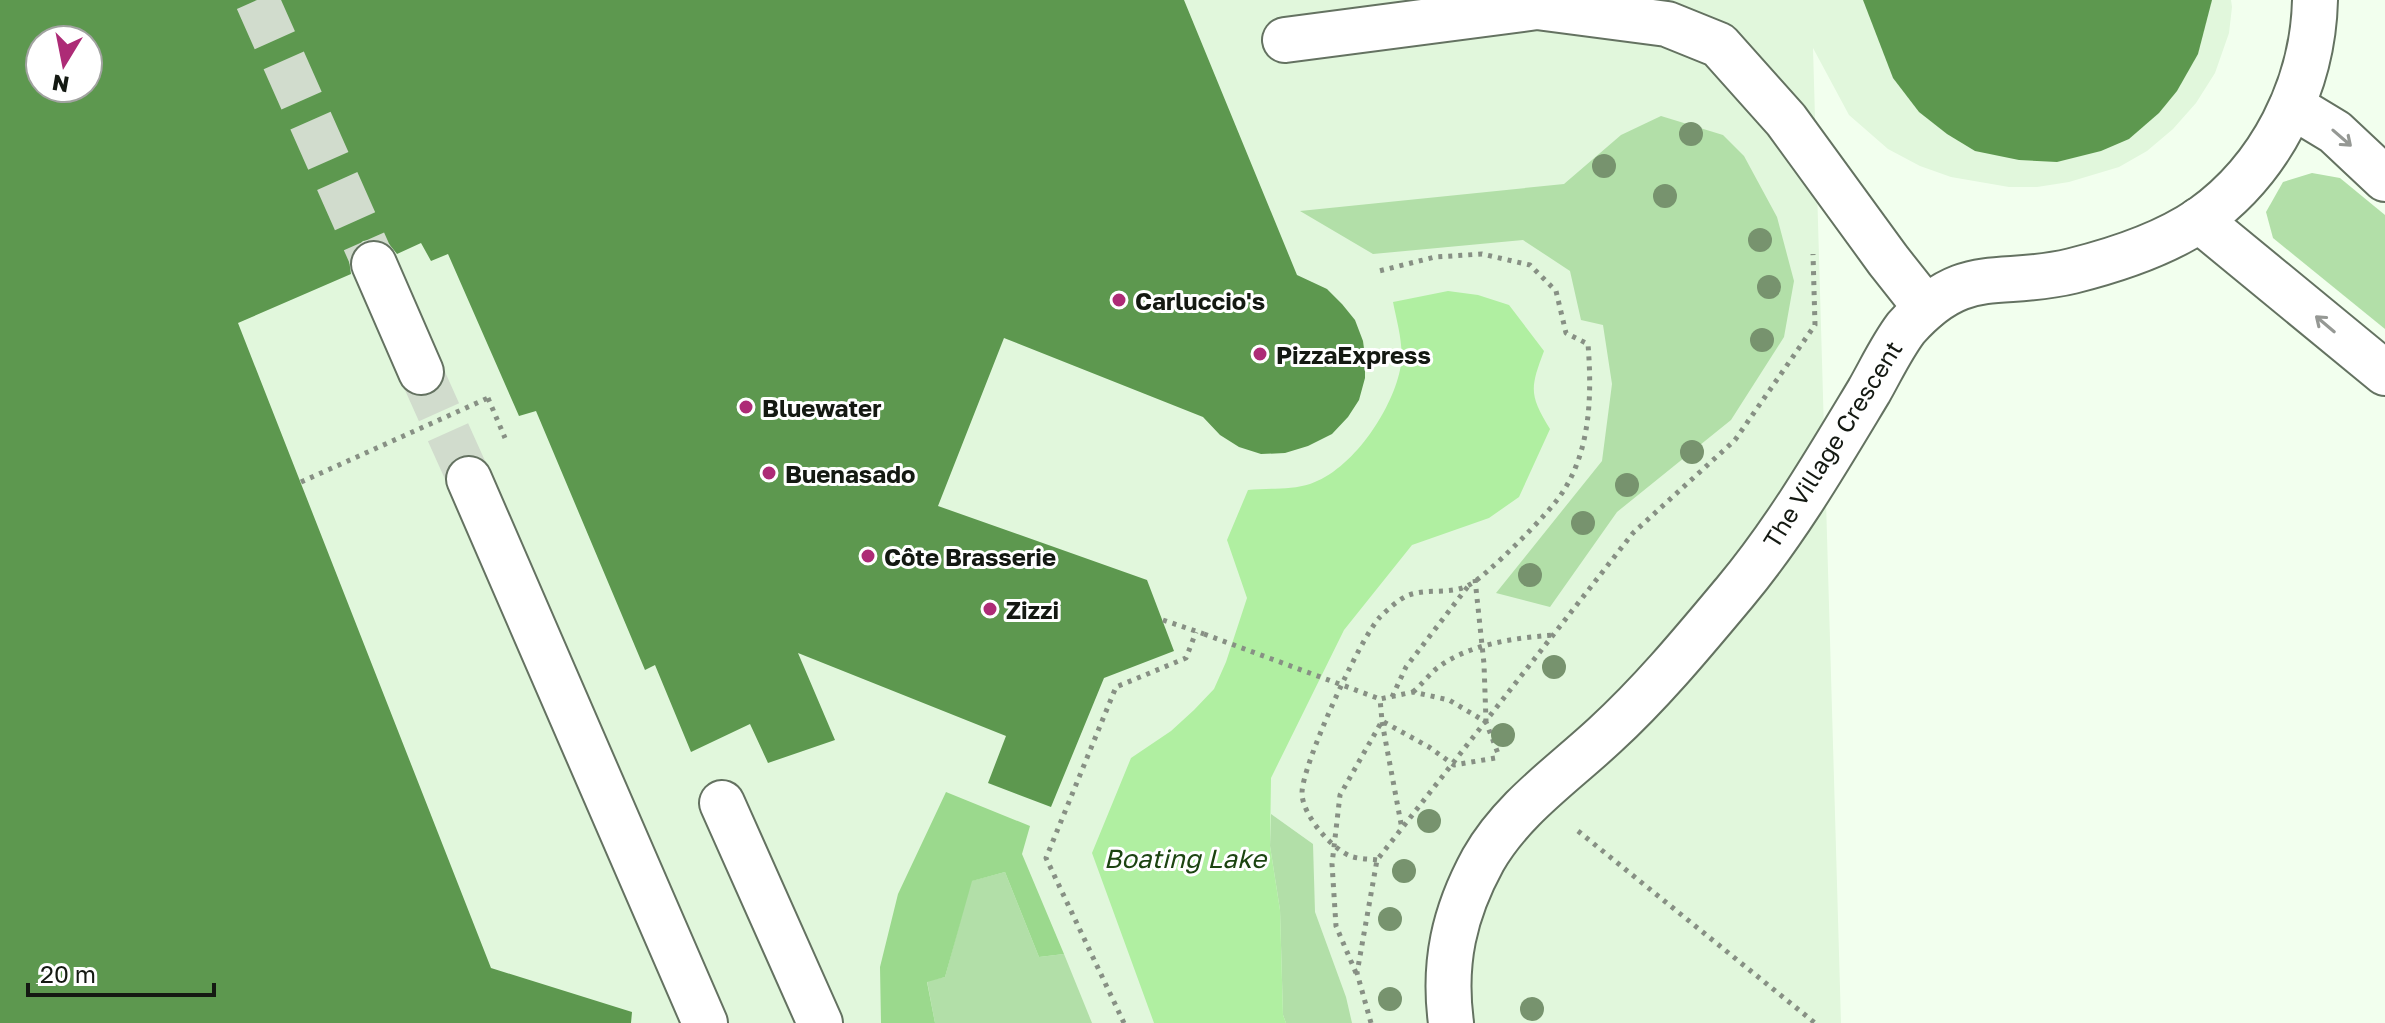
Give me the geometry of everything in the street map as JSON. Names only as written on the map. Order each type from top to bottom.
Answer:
[{"type":"street","name":"The Village Crescent","points":[[1451,1023],[1451,953],[1461,904],[1499,834],[1535,796],[1607,734],[1737,590],[1806,491],[1870,389],[1893,346],[1926,308],[1960,286],[1983,280],[2070,272],[2125,256],[2199,220],[2227,199],[2257,165],[2292,106],[2311,46],[2315,0]]},
{"type":"street","points":[[1285,40],[1537,7],[1667,24],[1719,45],[1786,120],[1926,308]]},
{"type":"street","points":[[2292,106],[2335,132],[2385,179]]},
{"type":"street","points":[[2199,220],[2385,373]]},
{"type":"street","points":[[374,264],[421,372]]},
{"type":"street","points":[[469,479],[705,1023]]},
{"type":"street","points":[[722,803],[820,1023]]},
{"type":"path","points":[[1357,973],[1377,860],[1633,533],[1735,440],[1815,325],[1813,246]]},
{"type":"path","points":[[1379,271],[1435,257],[1482,254],[1530,265],[1556,291],[1566,333],[1588,344],[1592,387],[1582,452],[1560,496],[1503,556],[1475,579],[1406,667],[1392,697]]},
{"type":"path","points":[[301,482],[488,398]]},
{"type":"path","points":[[1382,721],[1454,765],[1499,758],[1486,722],[1483,646],[1475,579]]},
{"type":"path","points":[[1377,860],[1352,856],[1334,847],[1311,819],[1301,796],[1306,773],[1354,656],[1380,617],[1408,595],[1470,585]]},
{"type":"path","points":[[1163,620],[1380,699],[1413,692],[1449,700],[1486,722]]},
{"type":"path","points":[[1124,1023],[1046,858],[1116,687],[1186,658],[1196,632]]},
{"type":"path","points":[[1413,692],[1438,667],[1483,646],[1512,638],[1554,635]]},
{"type":"path","points":[[1380,699],[1402,829]]},
{"type":"path","points":[[1371,1023],[1357,973],[1336,926],[1332,864],[1340,795],[1382,721]]},
{"type":"path","points":[[1535,796],[1815,1023]]},
{"type":"shaded area","points":[[0,0],[2231,0],[2229,33],[2215,73],[2196,103],[2173,129],[2147,151],[2119,167],[2069,182],[2037,187],[2009,187],[1951,177],[1920,166],[1888,149],[1849,115],[1813,48],[1841,1023],[0,1023]]},
{"type":"shaded area","points":[[1661,116],[1723,135],[1744,156],[1777,217],[1794,281],[1784,337],[1731,420],[1617,512],[1550,607],[1496,593],[1602,461],[1612,384],[1603,325],[1581,320],[1570,271],[1523,240],[1373,254],[1300,211],[1564,184],[1621,135]]},
{"type":"shaded area","points":[[2312,173],[2340,178],[2385,215],[2385,329],[2273,238],[2266,212],[2283,182]]},
{"type":"shaded area","points":[[946,792],[1030,826],[1022,854],[1064,954],[1039,957],[1005,872],[972,881],[945,977],[927,982],[935,1023],[881,1023],[880,967],[898,894]]},
{"type":"shaded area","points":[[1271,814],[1313,844],[1315,912],[1346,997],[1352,1023],[1286,1023],[1283,1015],[1280,910],[1270,846]]},
{"type":"shaded area","points":[[1005,872],[1039,957],[1064,954],[1092,1023],[935,1023],[927,981],[945,977],[971,881]]},
{"type":"water","name":"Boating Lake","points":[[1448,291],[1478,295],[1509,305],[1544,351],[1534,391],[1538,408],[1550,429],[1519,497],[1489,518],[1412,545],[1344,630],[1271,778],[1270,846],[1280,910],[1283,1015],[1286,1023],[1154,1023],[1092,853],[1131,758],[1171,731],[1194,710],[1214,689],[1226,662],[1247,598],[1227,540],[1248,490],[1310,484],[1326,477],[1355,453],[1379,421],[1400,370],[1401,344],[1393,302]]},
{"type":"building","name":"Bluewater","points":[[0,0],[1184,0],[1297,275],[1327,289],[1355,320],[1363,341],[1365,378],[1359,400],[1332,434],[1285,453],[1261,454],[1239,447],[1220,435],[1203,417],[1004,338],[938,506],[1147,580],[1174,651],[1104,678],[1051,807],[988,783],[1006,736],[798,653],[835,740],[768,763],[750,724],[691,752],[655,665],[645,670],[536,411],[519,416],[448,254],[431,261],[421,243],[397,254],[389,244],[378,239],[363,241],[349,260],[351,274],[238,323],[491,968],[632,1012],[631,1023],[0,1023]]},
{"type":"building","points":[[1863,0],[2212,0],[2198,54],[2177,91],[2159,113],[2129,139],[2101,151],[2057,162],[2019,160],[1975,151],[1919,112],[1893,78]]},
{"type":"tunnel","points":[[257,0],[374,264]]},
{"type":"tunnel","points":[[421,372],[469,479]]},
{"type":"place","name":"Carluccio's","points":[[1119,300]]},
{"type":"place","name":"PizzaExpress","points":[[1260,354]]},
{"type":"place","name":"Bluewater","points":[[746,407]]},
{"type":"place","name":"Buenasado","points":[[769,473]]},
{"type":"place","name":"Côte Brasserie","points":[[868,556]]},
{"type":"place","name":"Zizzi","points":[[990,609]]}]
